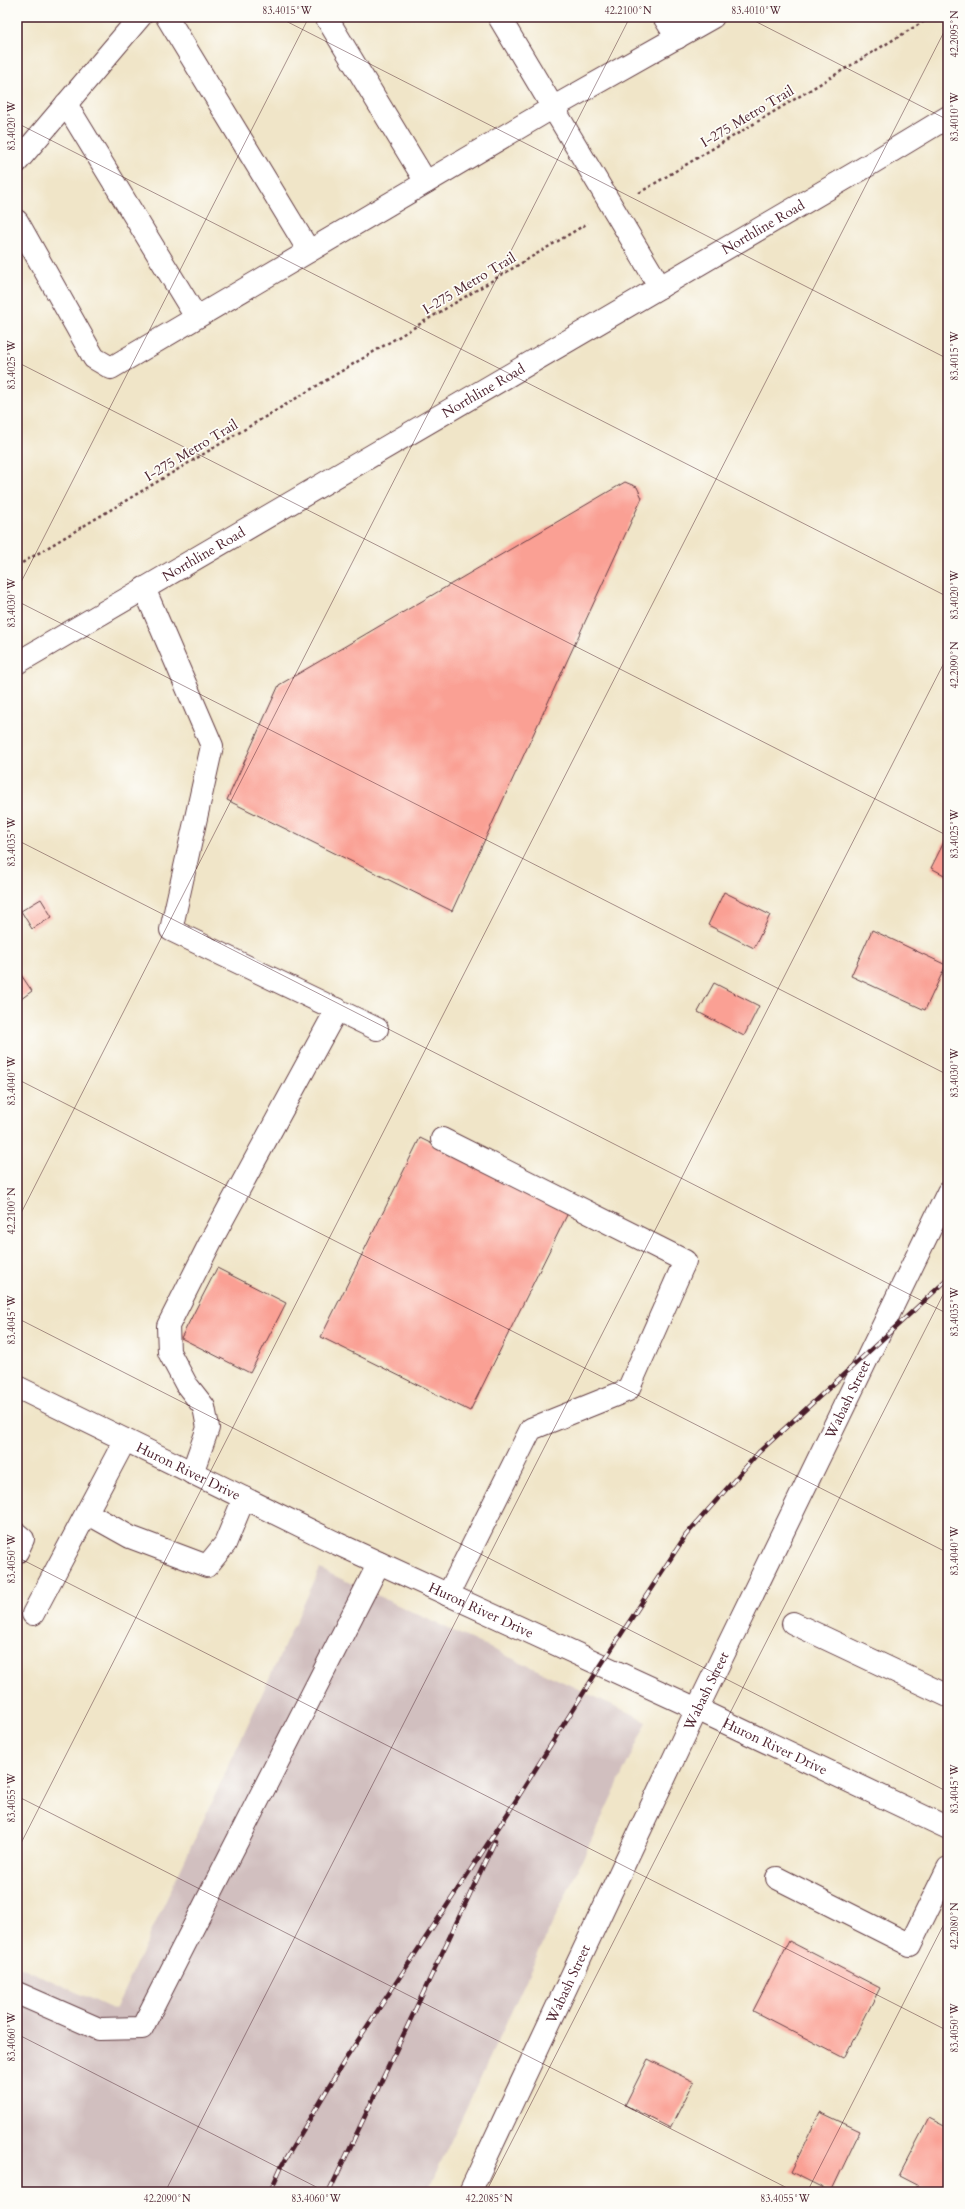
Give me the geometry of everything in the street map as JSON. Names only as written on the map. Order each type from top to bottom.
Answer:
[{"type":"street","points":[[17,162],[140,17]]},
{"type":"street","points":[[167,17],[309,251]]},
{"type":"street","points":[[326,17],[426,182]]},
{"type":"street","points":[[499,17],[660,287]]},
{"type":"street","points":[[664,17],[677,38]]},
{"type":"street","points":[[17,221],[94,358],[111,368],[552,108],[713,17]]},
{"type":"street","points":[[66,104],[196,317]]},
{"type":"street","name":"Northline Road","points":[[17,663],[948,117]]},
{"type":"street","points":[[144,588],[212,746],[171,930],[377,1029]]},
{"type":"street","points":[[192,1473],[208,1428],[204,1407],[186,1384],[169,1352],[168,1326],[213,1237],[337,1009]]},
{"type":"street","points":[[442,1139],[685,1261],[628,1390],[531,1429],[448,1595]]},
{"type":"street","name":"Wabash Street","points":[[470,2192],[697,1709],[948,1192]]},
{"type":"street","name":"Huron River Drive","points":[[17,1395],[125,1440],[378,1563],[697,1709],[948,1828]]},
{"type":"street","points":[[33,1614],[125,1440]]},
{"type":"street","points":[[87,1513],[130,1537],[207,1566],[225,1544],[244,1498]]},
{"type":"street","points":[[17,1534],[23,1539],[17,1552]]},
{"type":"street","points":[[17,1993],[99,2029],[142,2028],[378,1563]]},
{"type":"street","points":[[793,1623],[948,1696]]},
{"type":"street","points":[[777,1878],[910,1945],[948,1868]]},
{"type":"path","name":"I-275 Metro Trail","points":[[17,566],[931,17]]},
{"type":"shaded area","points":[[320,1569],[647,1721],[427,2192],[17,2192],[17,1965],[115,2010]]},
{"type":"building","points":[[625,482],[637,487],[642,498],[452,911],[227,800],[279,685]]},
{"type":"building","points":[[948,834],[948,877],[931,868]]},
{"type":"building","points":[[724,892],[770,915],[754,948],[708,925]]},
{"type":"building","points":[[41,899],[52,917],[32,929],[21,911]]},
{"type":"building","points":[[872,930],[946,965],[925,1010],[851,976]]},
{"type":"building","points":[[17,969],[32,991],[17,1002]]},
{"type":"building","points":[[714,983],[759,1006],[744,1036],[698,1012]]},
{"type":"building","points":[[420,1138],[569,1211],[470,1411],[321,1337]]},
{"type":"building","points":[[217,1268],[286,1303],[250,1373],[181,1338]]},
{"type":"building","points":[[789,1941],[880,1988],[844,2058],[753,2011]]},
{"type":"building","points":[[648,2059],[694,2082],[670,2128],[625,2105]]},
{"type":"building","points":[[820,2112],[860,2131],[831,2192],[791,2172]]},
{"type":"building","points":[[929,2118],[948,2128],[948,2190],[943,2187],[939,2192],[930,2192],[899,2176]]},
{"type":"railway","points":[[270,2192],[282,2165],[345,2060],[508,1813],[601,1665],[686,1535],[759,1452],[948,1279]]},
{"type":"railway","points":[[329,2192],[495,1841]]}]
